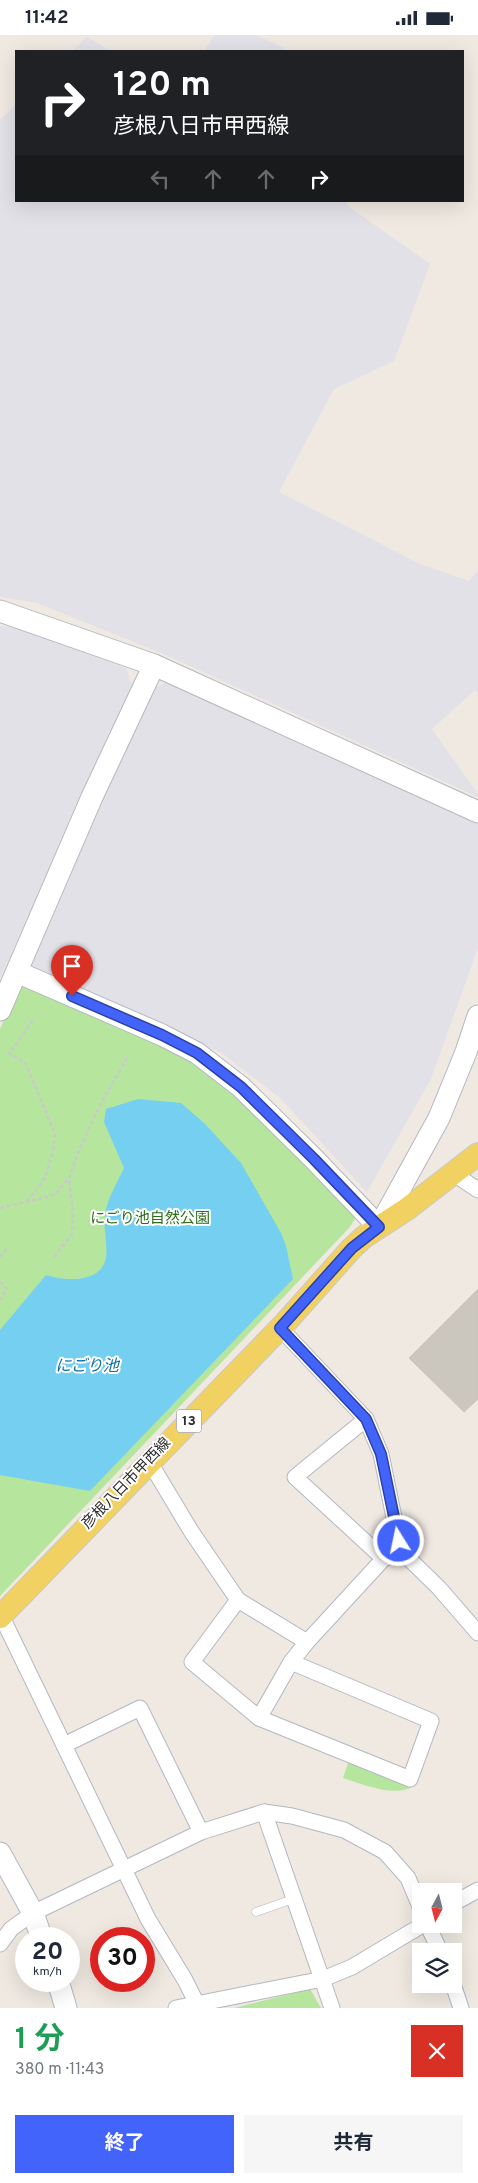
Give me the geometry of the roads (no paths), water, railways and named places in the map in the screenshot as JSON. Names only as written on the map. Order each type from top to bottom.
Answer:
[{"type":"main road","name":"彦根八日市甲西線","points":[[1,1616],[280,1328],[352,1248],[454,1174],[478,1154]]},
{"type":"street","points":[[0,611],[154,665],[478,812]]},
{"type":"street","points":[[0,1010],[92,797],[154,665]]},
{"type":"street","points":[[17,972],[162,1035],[197,1053],[241,1087],[379,1227],[439,1118],[478,1016]]},
{"type":"street","points":[[454,1174],[478,1189]]},
{"type":"street","points":[[259,1718],[291,1662],[399,1541],[381,1454],[366,1419],[280,1328]]},
{"type":"street","points":[[366,1419],[295,1477],[384,1559]]},
{"type":"street","points":[[150,1461],[191,1531],[238,1600],[307,1642]]},
{"type":"street","points":[[396,1545],[439,1588],[478,1633]]},
{"type":"street","points":[[238,1600],[192,1661],[259,1718],[410,1779],[431,1721],[291,1662]]},
{"type":"street","points":[[1,1616],[148,1919],[185,1980],[198,2006]]},
{"type":"street","points":[[64,1745],[140,1708],[201,1832]]},
{"type":"street","points":[[264,1813],[332,2008]]},
{"type":"street","points":[[0,1944],[11,1929],[33,1913],[201,1832],[264,1813],[292,1816],[344,1830],[385,1852],[408,1878],[412,1888]]},
{"type":"street","points":[[0,1853],[33,1913],[38,1927]]},
{"type":"street","points":[[462,1899],[478,1890]]},
{"type":"street","points":[[176,2008],[198,2006],[322,1979],[352,1967],[412,1932]]},
{"type":"street","points":[[61,1992],[66,2008]]},
{"type":"street","points":[[456,1993],[462,2008]]},
{"type":"lane","points":[[256,1911],[293,1899]]},
{"type":"water","name":"にごり池","points":[[138,1099],[181,1103],[204,1123],[241,1163],[281,1233],[286,1246],[293,1279],[90,1491],[0,1475],[0,1330],[46,1275],[62,1279],[81,1279],[97,1272],[103,1266],[106,1258],[106,1209],[124,1168],[104,1122],[106,1109]]},
{"type":"park label","name":"にごり池自然公園","points":[[150,1219]]}]
